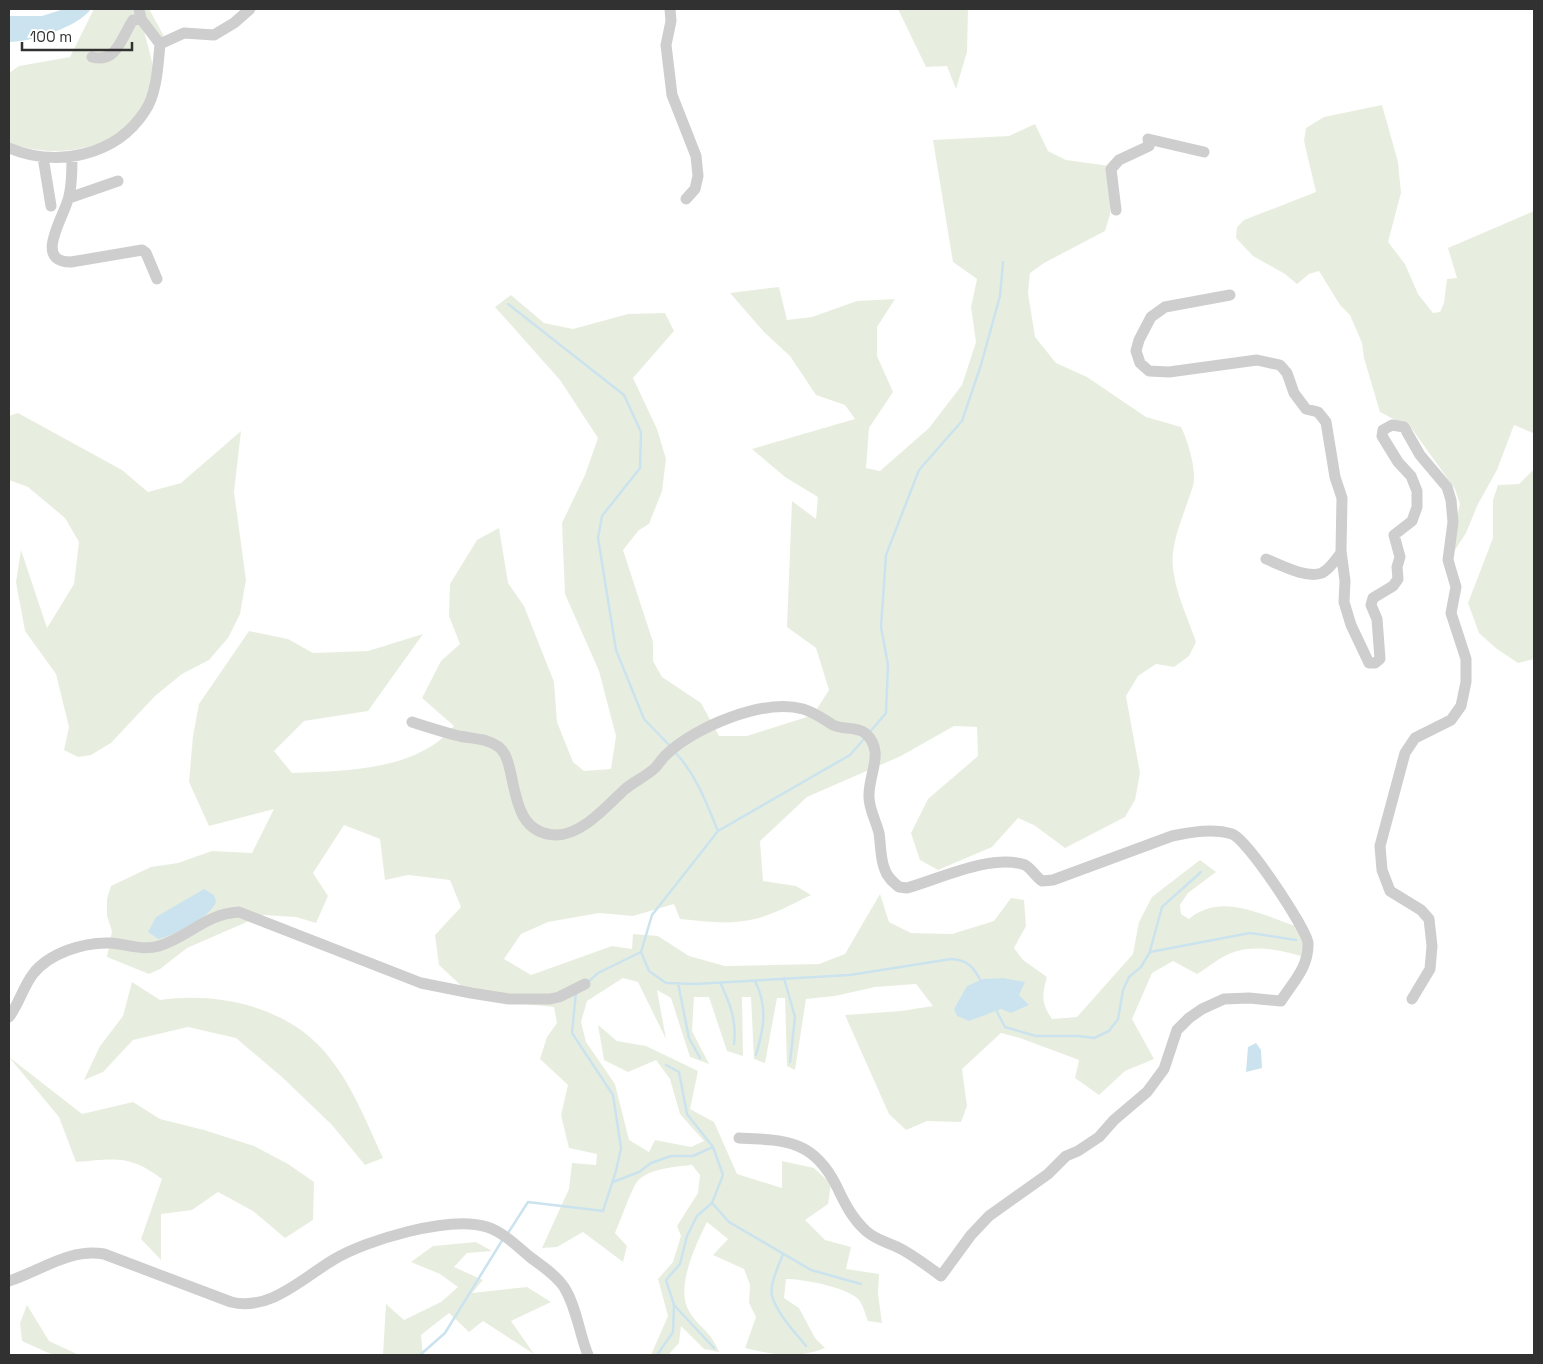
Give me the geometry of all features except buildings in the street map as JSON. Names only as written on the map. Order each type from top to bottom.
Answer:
[{"type":"street","points":[[160,44],[184,33],[214,34],[234,24],[250,9]]},
{"type":"street","points":[[670,9],[671,21],[666,45],[672,96],[696,156],[698,176],[695,189],[686,199]]},
{"type":"street","points":[[9,148],[43,157],[87,155],[111,143],[129,130],[146,111],[153,92],[160,44],[140,14],[133,20],[112,55],[100,60],[92,57]]},
{"type":"street","points":[[1116,210],[1112,169],[1119,160],[1149,146],[1148,139],[1204,152]]},
{"type":"street","points":[[43,157],[51,206]]},
{"type":"street","points":[[72,157],[69,198],[53,242],[52,253],[55,259],[61,262],[72,262],[142,250],[146,253],[157,279]]},
{"type":"street","points":[[69,198],[118,181]]},
{"type":"street","points":[[1230,294],[1165,307],[1151,317],[1139,340],[1136,351],[1140,362],[1149,371],[1169,372],[1257,360],[1280,365],[1287,373],[1294,393],[1306,409],[1318,412],[1326,422],[1335,477],[1342,498],[1341,553],[1346,610],[1359,644],[1369,662],[1375,663],[1380,659],[1376,619],[1371,605],[1373,598],[1393,586],[1398,579],[1397,567],[1400,557],[1394,535],[1412,521],[1417,507],[1415,482],[1398,462],[1382,436],[1383,430],[1386,427],[1392,425],[1404,427],[1420,455],[1447,487],[1451,500],[1452,522],[1448,560],[1456,587],[1451,613],[1466,659],[1466,682],[1461,706],[1451,720],[1415,738],[1405,753],[1380,846],[1382,870],[1390,891],[1421,910],[1429,919],[1432,946],[1430,969],[1412,999]]},
{"type":"street","points":[[1266,559],[1301,572],[1316,574],[1324,572],[1341,553]]},
{"type":"street","points":[[412,722],[460,736],[483,740],[501,748],[507,760],[514,796],[529,822],[546,833],[559,835],[596,818],[627,788],[655,768],[667,754],[682,742],[731,718],[759,710],[787,707],[802,709],[821,717],[834,726],[864,732],[875,745],[876,756],[870,781],[869,798],[878,832],[883,865],[888,877],[899,887],[904,888],[995,862],[1027,866],[1042,881],[1053,880],[1172,836],[1207,832],[1234,835],[1246,844],[1274,883],[1308,941],[1303,970],[1281,1001],[1248,998],[1224,999],[1202,1009],[1189,1018],[1178,1030],[1164,1069],[1147,1092],[1114,1120],[1100,1137],[1066,1156],[1048,1174],[989,1216],[971,1235],[942,1276],[902,1249],[884,1243],[868,1233],[849,1212],[829,1173],[818,1157],[806,1149],[773,1140],[739,1138]]},
{"type":"street","points":[[9,1017],[33,974],[42,964],[54,956],[97,944],[153,948],[166,944],[209,918],[239,912],[421,982],[462,991],[509,999],[550,999],[559,997],[584,984]]},
{"type":"street","points":[[9,1281],[69,1256],[91,1252],[104,1254],[231,1302],[252,1304],[278,1295],[352,1251],[410,1232],[458,1222],[473,1223],[500,1233],[563,1285],[576,1315],[588,1355]]},
{"type":"green space","points":[[94,9],[149,9],[165,38],[144,31],[152,60],[153,73],[145,99],[135,117],[121,131],[105,141],[87,147],[67,151],[47,151],[9,143],[9,73],[19,66],[70,57]]},
{"type":"green space","points":[[898,9],[968,9],[967,52],[956,89],[947,66],[926,67]]},
{"type":"green space","points":[[1382,105],[1398,162],[1401,193],[1388,242],[1405,264],[1418,294],[1433,313],[1440,312],[1444,303],[1447,279],[1457,278],[1448,248],[1534,211],[1534,435],[1514,425],[1497,470],[1478,504],[1466,533],[1455,550],[1455,525],[1460,504],[1455,489],[1412,429],[1380,412],[1364,358],[1362,343],[1350,315],[1340,305],[1319,271],[1309,274],[1297,284],[1285,274],[1253,256],[1236,238],[1237,227],[1244,220],[1316,192],[1304,141],[1306,128],[1324,117]]},
{"type":"green space","points":[[1035,124],[1048,151],[1066,160],[1110,166],[1110,215],[1105,231],[1044,263],[1030,273],[1028,293],[1035,337],[1056,363],[1087,377],[1146,417],[1181,427],[1193,464],[1193,486],[1176,536],[1173,564],[1180,598],[1196,642],[1189,656],[1174,667],[1156,664],[1138,676],[1126,696],[1140,773],[1135,800],[1125,817],[1065,848],[1034,825],[1018,818],[992,847],[938,870],[920,860],[911,833],[928,799],[978,756],[977,727],[954,726],[901,756],[807,797],[760,841],[763,881],[796,886],[811,895],[774,913],[733,922],[680,919],[674,904],[633,916],[599,913],[548,922],[521,934],[504,959],[531,975],[612,946],[632,949],[633,934],[658,936],[689,956],[725,966],[819,964],[845,954],[880,894],[889,922],[911,933],[952,934],[994,921],[1011,898],[1024,900],[1026,926],[1014,948],[1023,960],[1047,977],[1044,989],[1044,1003],[1048,1013],[1052,1019],[1077,1017],[1133,954],[1139,922],[1152,897],[1200,860],[1216,872],[1188,893],[1180,905],[1181,914],[1189,919],[1202,911],[1215,907],[1229,906],[1257,912],[1299,927],[1307,958],[1280,951],[1252,949],[1229,954],[1197,974],[1173,961],[1152,973],[1132,1019],[1154,1059],[1125,1071],[1099,1095],[1075,1078],[1079,1060],[1001,1033],[962,1069],[967,1106],[961,1122],[927,1121],[906,1130],[889,1114],[845,1015],[901,1011],[933,1006],[916,984],[875,987],[835,996],[806,999],[795,1070],[787,1066],[785,998],[777,998],[765,1063],[754,1059],[751,997],[742,997],[743,1056],[727,1051],[709,997],[694,997],[692,1031],[709,1064],[690,1057],[671,998],[657,990],[666,1039],[638,982],[623,978],[587,1001],[581,1022],[586,1042],[615,1084],[629,1140],[649,1152],[655,1140],[691,1147],[704,1141],[680,1114],[670,1079],[656,1060],[628,1072],[604,1060],[598,1025],[617,1041],[646,1046],[698,1071],[690,1109],[714,1122],[737,1174],[782,1188],[782,1161],[814,1168],[831,1184],[828,1204],[805,1220],[825,1240],[851,1247],[846,1269],[879,1274],[878,1294],[882,1323],[868,1321],[860,1301],[844,1291],[813,1282],[786,1279],[784,1298],[799,1308],[815,1338],[825,1348],[805,1354],[785,1355],[745,1348],[756,1317],[749,1303],[750,1285],[744,1269],[713,1255],[728,1239],[707,1222],[689,1266],[684,1290],[685,1301],[693,1317],[709,1334],[719,1352],[704,1349],[681,1326],[679,1343],[668,1355],[651,1355],[668,1316],[658,1279],[673,1262],[681,1236],[677,1226],[698,1193],[700,1175],[692,1165],[655,1171],[642,1177],[637,1182],[615,1233],[627,1246],[623,1262],[583,1232],[557,1247],[542,1248],[569,1189],[572,1163],[596,1165],[597,1154],[569,1148],[561,1115],[568,1085],[540,1059],[547,1037],[557,1023],[554,1007],[515,1003],[468,992],[439,965],[435,935],[461,907],[450,880],[408,875],[385,880],[380,839],[344,825],[313,873],[328,896],[316,923],[296,917],[263,915],[187,948],[160,969],[149,974],[107,957],[112,931],[107,916],[107,899],[111,886],[151,867],[178,863],[212,851],[252,853],[274,809],[209,826],[189,782],[193,736],[199,704],[249,631],[288,639],[313,653],[368,651],[423,634],[368,711],[304,721],[274,751],[292,773],[379,766],[421,752],[439,741],[454,726],[422,698],[441,661],[460,644],[449,616],[450,584],[477,540],[499,528],[508,583],[524,606],[554,682],[557,722],[573,762],[584,771],[611,769],[616,736],[599,671],[565,594],[562,523],[585,475],[598,438],[560,380],[495,307],[511,295],[544,323],[573,329],[628,314],[665,313],[674,331],[633,378],[657,429],[666,459],[662,491],[649,524],[639,530],[623,550],[653,642],[653,661],[662,677],[701,703],[719,736],[747,736],[813,715],[829,690],[816,648],[787,627],[792,501],[816,519],[818,497],[785,477],[752,449],[855,419],[845,405],[816,395],[790,356],[764,332],[730,293],[779,287],[787,320],[812,317],[857,301],[895,299],[877,327],[877,356],[893,392],[869,428],[866,468],[880,471],[929,428],[962,385],[976,342],[971,307],[977,279],[953,262],[933,140],[1009,136]]},
{"type":"green space","points":[[18,413],[122,470],[148,492],[181,483],[241,431],[234,492],[246,580],[240,614],[228,638],[209,660],[182,674],[155,696],[111,743],[91,755],[78,757],[64,750],[69,727],[56,674],[25,631],[16,582],[21,550],[47,628],[74,584],[79,542],[65,518],[28,487],[9,480],[9,416]]},
{"type":"green space","points":[[1534,469],[1534,659],[1518,663],[1497,649],[1479,633],[1468,603],[1493,538],[1493,500],[1498,485],[1519,484]]},
{"type":"green space","points":[[132,982],[160,1000],[204,998],[227,1001],[270,1013],[290,1023],[308,1036],[334,1063],[357,1102],[383,1158],[365,1165],[332,1125],[283,1078],[236,1038],[188,1027],[133,1040],[103,1072],[84,1080],[100,1046],[123,1016]]},
{"type":"green space","points":[[9,1057],[82,1114],[133,1102],[160,1119],[204,1130],[254,1146],[288,1164],[314,1182],[313,1220],[285,1238],[253,1211],[218,1192],[192,1210],[161,1214],[161,1260],[141,1239],[162,1179],[140,1165],[121,1160],[76,1162],[59,1117]]},
{"type":"green space","points":[[476,1242],[492,1251],[467,1253],[454,1267],[483,1280],[472,1293],[527,1287],[551,1302],[511,1321],[534,1354],[483,1321],[469,1332],[449,1313],[421,1335],[423,1355],[383,1355],[386,1304],[404,1320],[441,1302],[458,1287],[440,1274],[411,1262],[433,1246]]},
{"type":"green space","points":[[27,1305],[49,1341],[79,1355],[53,1355],[22,1341],[20,1323]]},
{"type":"water","points":[[64,9],[91,9],[76,22],[53,32],[29,39],[9,42],[9,16],[42,16]]},
{"type":"water","points":[[204,889],[214,895],[216,902],[207,914],[182,930],[165,937],[158,939],[148,932],[156,917]]},
{"type":"water","points":[[1003,978],[1025,982],[1019,995],[1029,1005],[1011,1013],[1001,1009],[969,1021],[957,1016],[954,1009],[967,986],[983,979]]},
{"type":"water","points":[[1256,1043],[1261,1050],[1262,1068],[1246,1072],[1248,1047]]},
{"type":"waterway","points":[[869,733],[886,713],[888,665],[881,627],[886,555],[919,470],[962,421],[981,365],[1000,296],[1003,262]]},
{"type":"waterway","points":[[508,304],[624,395],[641,432],[640,468],[602,516],[598,538],[616,650],[644,719],[671,747]]},
{"type":"waterway","points":[[641,952],[652,915],[718,831],[850,755],[864,739]]},
{"type":"waterway","points":[[674,751],[694,779],[705,799],[718,831]]},
{"type":"waterway","points":[[1150,951],[1162,907],[1201,872]]},
{"type":"waterway","points":[[996,1010],[1005,1027],[1036,1036],[1094,1038],[1109,1031],[1118,1019],[1123,990],[1129,977],[1141,967],[1150,952],[1250,933],[1296,940]]},
{"type":"waterway","points":[[588,982],[598,973],[641,952],[649,971],[666,983],[695,984],[850,975],[951,959],[967,963],[982,983]]},
{"type":"waterway","points":[[784,978],[795,1017],[790,1062]]},
{"type":"waterway","points":[[755,981],[762,1000],[763,1009],[763,1027],[756,1055]]},
{"type":"waterway","points":[[678,983],[689,1038],[700,1058]]},
{"type":"waterway","points":[[721,984],[732,1013],[735,1036],[734,1044]]},
{"type":"waterway","points":[[508,1233],[528,1202],[603,1211],[616,1171],[621,1148],[613,1095],[572,1033],[576,992]]},
{"type":"waterway","points":[[666,1065],[679,1072],[687,1114],[713,1147]]},
{"type":"waterway","points":[[613,1182],[639,1172],[651,1163],[671,1156],[693,1156],[713,1147],[723,1175],[712,1203],[697,1216],[687,1236],[680,1264],[666,1280],[674,1305],[673,1332],[657,1355]]},
{"type":"waterway","points":[[712,1203],[729,1222],[811,1270],[861,1284]]},
{"type":"waterway","points":[[420,1355],[445,1333],[503,1239]]},
{"type":"waterway","points":[[783,1254],[773,1281],[772,1296],[782,1316],[806,1346]]},
{"type":"waterway","points":[[674,1305],[714,1348]]}]
